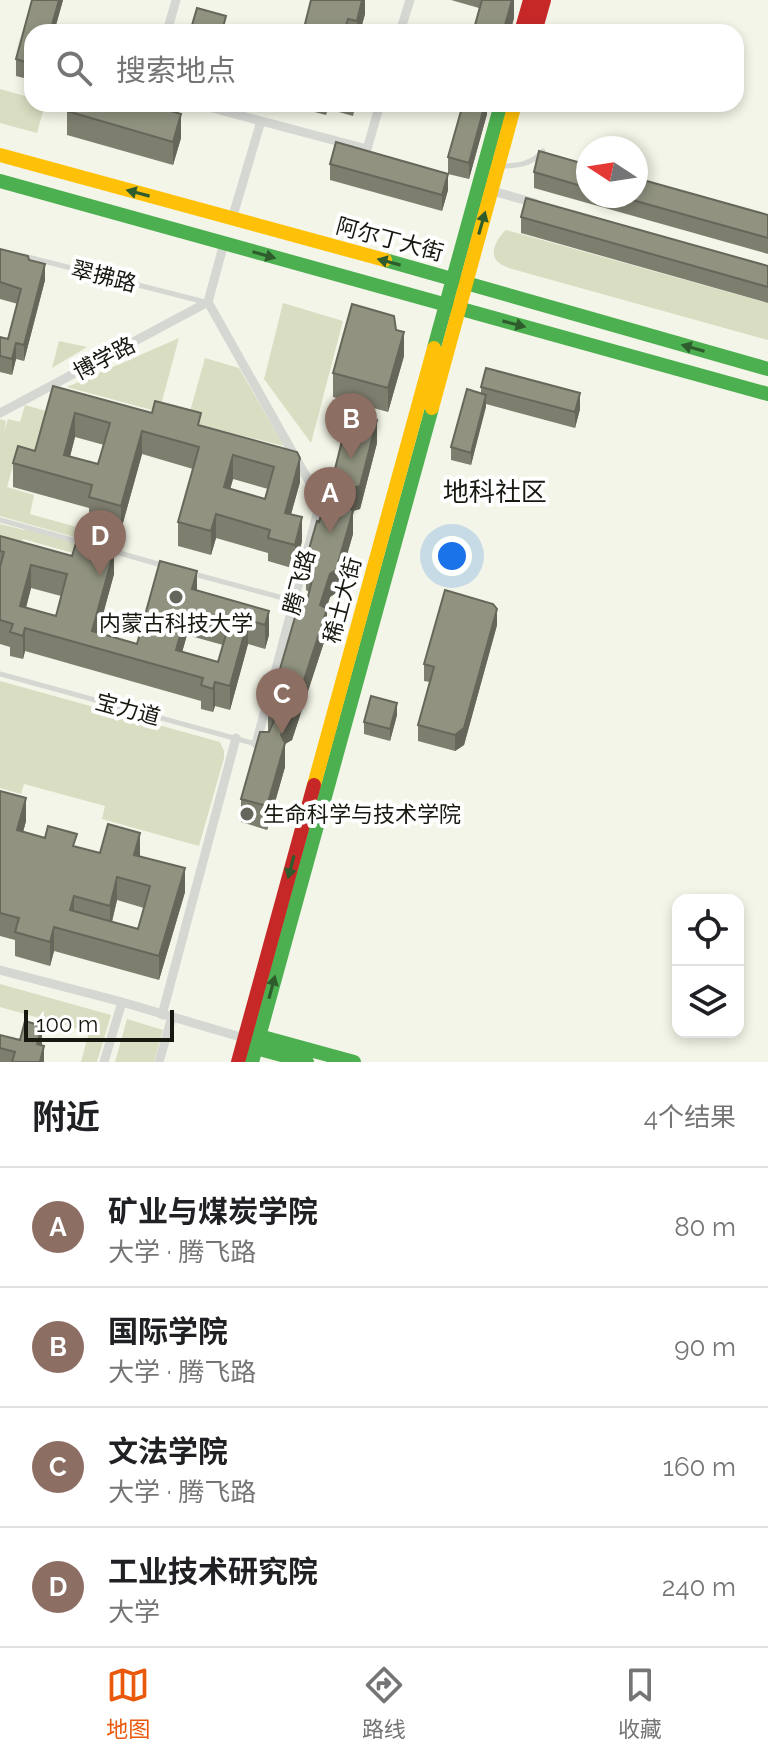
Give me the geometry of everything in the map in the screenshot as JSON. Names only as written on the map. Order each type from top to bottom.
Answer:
[{"type":"main road","points":[[523,24],[530,0]]},
{"type":"main road","points":[[537,24],[544,0]]},
{"type":"main road","name":"稀土大街","points":[[238,1062],[257,1049],[459,281],[499,112]]},
{"type":"main road","name":"稀土大街","points":[[459,281],[513,112]]},
{"type":"main road","name":"阿尔丁大街","points":[[0,155],[768,369]]},
{"type":"main road","points":[[0,181],[768,394]]},
{"type":"main road","points":[[257,1049],[307,1062]]},
{"type":"main road","points":[[257,1049],[354,1062]]},
{"type":"street","points":[[169,24],[176,0]]},
{"type":"street","points":[[402,24],[410,0]]},
{"type":"street","points":[[227,112],[367,149],[378,112]]},
{"type":"street","points":[[232,219],[261,121]]},
{"type":"street","points":[[496,192],[545,206]]},
{"type":"street","points":[[208,302],[224,243]]},
{"type":"street","name":"博学路","points":[[0,413],[208,302]]},
{"type":"street","name":"腾飞路","points":[[208,302],[316,494],[319,507],[256,744]]},
{"type":"street","points":[[159,1062],[167,1016],[236,738]]},
{"type":"street","points":[[0,970],[122,1002],[257,1049]]},
{"type":"street","points":[[104,1062],[122,1002]]},
{"type":"lane","points":[[498,166],[526,164],[537,159],[543,151]]},
{"type":"lane","name":"翠拂路","points":[[14,254],[208,302]]},
{"type":"lane","points":[[0,520],[88,545]]},
{"type":"lane","points":[[103,549],[176,569]]},
{"type":"lane","points":[[191,573],[294,601]]},
{"type":"lane","name":"宝力道","points":[[0,674],[256,744]]},
{"type":"green space","points":[[0,89],[24,96],[24,112],[43,112],[37,133],[0,123]]},
{"type":"green space","points":[[506,230],[768,303],[768,340],[512,269],[500,263],[494,254],[497,241]]},
{"type":"green space","points":[[283,303],[343,321],[311,443],[264,379]]},
{"type":"green space","points":[[179,338],[159,412],[67,387]]},
{"type":"green space","points":[[59,341],[87,347],[52,368]]},
{"type":"green space","points":[[205,358],[239,368],[284,446],[187,422]]},
{"type":"green space","points":[[25,405],[46,411],[29,470],[13,466],[7,487],[34,495],[30,514],[116,538],[113,548],[0,516],[0,419],[6,421],[4,432],[8,419],[20,422]]},
{"type":"green space","points":[[0,524],[115,554],[112,564],[23,539],[18,557],[0,553]]},
{"type":"green space","points":[[0,681],[220,742],[224,758],[199,846],[102,819],[105,806],[24,784],[21,794],[0,788]]},
{"type":"green space","points":[[0,984],[111,1015],[97,1062],[81,1062],[89,1032],[0,1007]]},
{"type":"green space","points":[[127,1019],[163,1030],[154,1062],[115,1062]]},
{"type":"building","points":[[32,0],[59,0],[52,24],[25,24]]},
{"type":"building","points":[[311,0],[362,0],[357,21],[348,19],[346,24],[305,24]]},
{"type":"building","points":[[482,0],[512,0],[505,24],[475,24]]},
{"type":"building","points":[[197,8],[226,16],[224,24],[192,24]]},
{"type":"building","points":[[24,30],[24,62],[16,59]]},
{"type":"building","points":[[70,112],[181,114],[173,142]]},
{"type":"building","points":[[461,112],[483,112],[469,163],[448,157]]},
{"type":"building","points":[[336,142],[448,174],[442,195],[330,164]]},
{"type":"building","points":[[539,151],[576,162],[576,184],[534,172]]},
{"type":"building","points":[[648,181],[768,215],[768,238],[648,204]]},
{"type":"building","points":[[526,198],[768,266],[768,287],[521,217]]},
{"type":"building","points":[[0,249],[45,264],[24,345],[16,343],[12,359],[0,356],[0,337],[8,339],[21,289],[0,282]]},
{"type":"building","points":[[352,304],[394,316],[396,330],[404,332],[388,388],[333,373]]},
{"type":"building","points":[[486,368],[580,393],[575,412],[481,387]]},
{"type":"building","points":[[53,386],[152,413],[155,401],[201,413],[198,425],[297,452],[300,458],[285,513],[302,517],[295,545],[268,538],[270,530],[216,514],[211,531],[178,522],[199,447],[142,431],[121,506],[89,497],[92,485],[13,463],[18,446],[35,451]],"holes":[[[75,413],[110,423],[98,464],[64,455]],[[233,455],[274,467],[265,499],[224,487]]]},
{"type":"building","points":[[467,389],[486,395],[471,453],[451,447]]},
{"type":"building","points":[[349,413],[377,420],[360,486],[351,488],[348,506],[353,511],[336,570],[330,574],[320,605],[327,609],[292,717],[286,719],[281,735],[285,743],[267,806],[241,799],[260,732],[269,732],[276,716],[268,710],[300,600],[307,601],[314,572],[306,566],[317,521],[326,499],[334,502],[337,486],[332,481]]},
{"type":"building","points":[[0,536],[72,556],[77,540],[114,551],[92,631],[137,644],[160,561],[197,571],[192,589],[269,611],[265,625],[248,620],[230,686],[215,682],[213,689],[201,685],[203,678],[25,628],[23,636],[10,632],[13,624],[0,620],[0,567],[4,552],[0,551]],"holes":[[[31,565],[67,574],[56,616],[20,606]],[[187,611],[229,624],[218,662],[176,650]]]},
{"type":"building","points":[[445,590],[493,604],[497,609],[464,728],[455,735],[418,725],[434,667],[424,664]]},
{"type":"building","points":[[371,696],[397,703],[390,729],[364,722]]},
{"type":"building","points":[[0,791],[26,798],[17,830],[45,838],[48,826],[77,834],[73,846],[100,853],[108,824],[140,833],[134,855],[185,868],[159,956],[54,927],[50,942],[15,932],[19,918],[0,913]],"holes":[[[117,877],[150,886],[138,929],[70,910],[74,896],[110,906]]]},
{"type":"building","points":[[25,1021],[42,1026],[37,1044],[44,1046],[40,1062],[12,1062],[15,1052],[0,1048],[0,1035],[20,1040]]},
{"type":"traffic: fast","points":[[434,348],[499,112]]},
{"type":"traffic: fast","points":[[0,181],[768,394]]},
{"type":"traffic: fast","points":[[385,260],[768,369]]},
{"type":"traffic: fast","points":[[252,1062],[432,408]]},
{"type":"traffic: fast","points":[[250,1037],[259,1036],[354,1062]]},
{"type":"traffic: fast","points":[[251,1043],[256,1048],[307,1062]]},
{"type":"traffic: slow","points":[[432,408],[513,112]]},
{"type":"traffic: slow","points":[[0,155],[385,260]]},
{"type":"traffic: slow","points":[[314,785],[434,348]]},
{"type":"traffic: jam","points":[[523,24],[530,0]]},
{"type":"traffic: jam","points":[[537,24],[544,0]]},
{"type":"traffic: jam","points":[[238,1062],[314,785]]},
{"type":"place","name":"国际学院","points":[[351,459]]},
{"type":"place","name":"矿业与煤炭学院","points":[[330,533]]},
{"type":"place","name":"工业技术研究院","points":[[100,576]]},
{"type":"place","name":"内蒙古科技大学","points":[[176,597]]},
{"type":"place","name":"文法学院","points":[[282,734]]},
{"type":"place","name":"生命科学与技术学院","points":[[247,814]]},
{"type":"district","name":"地科社区","points":[[495,492]]}]
